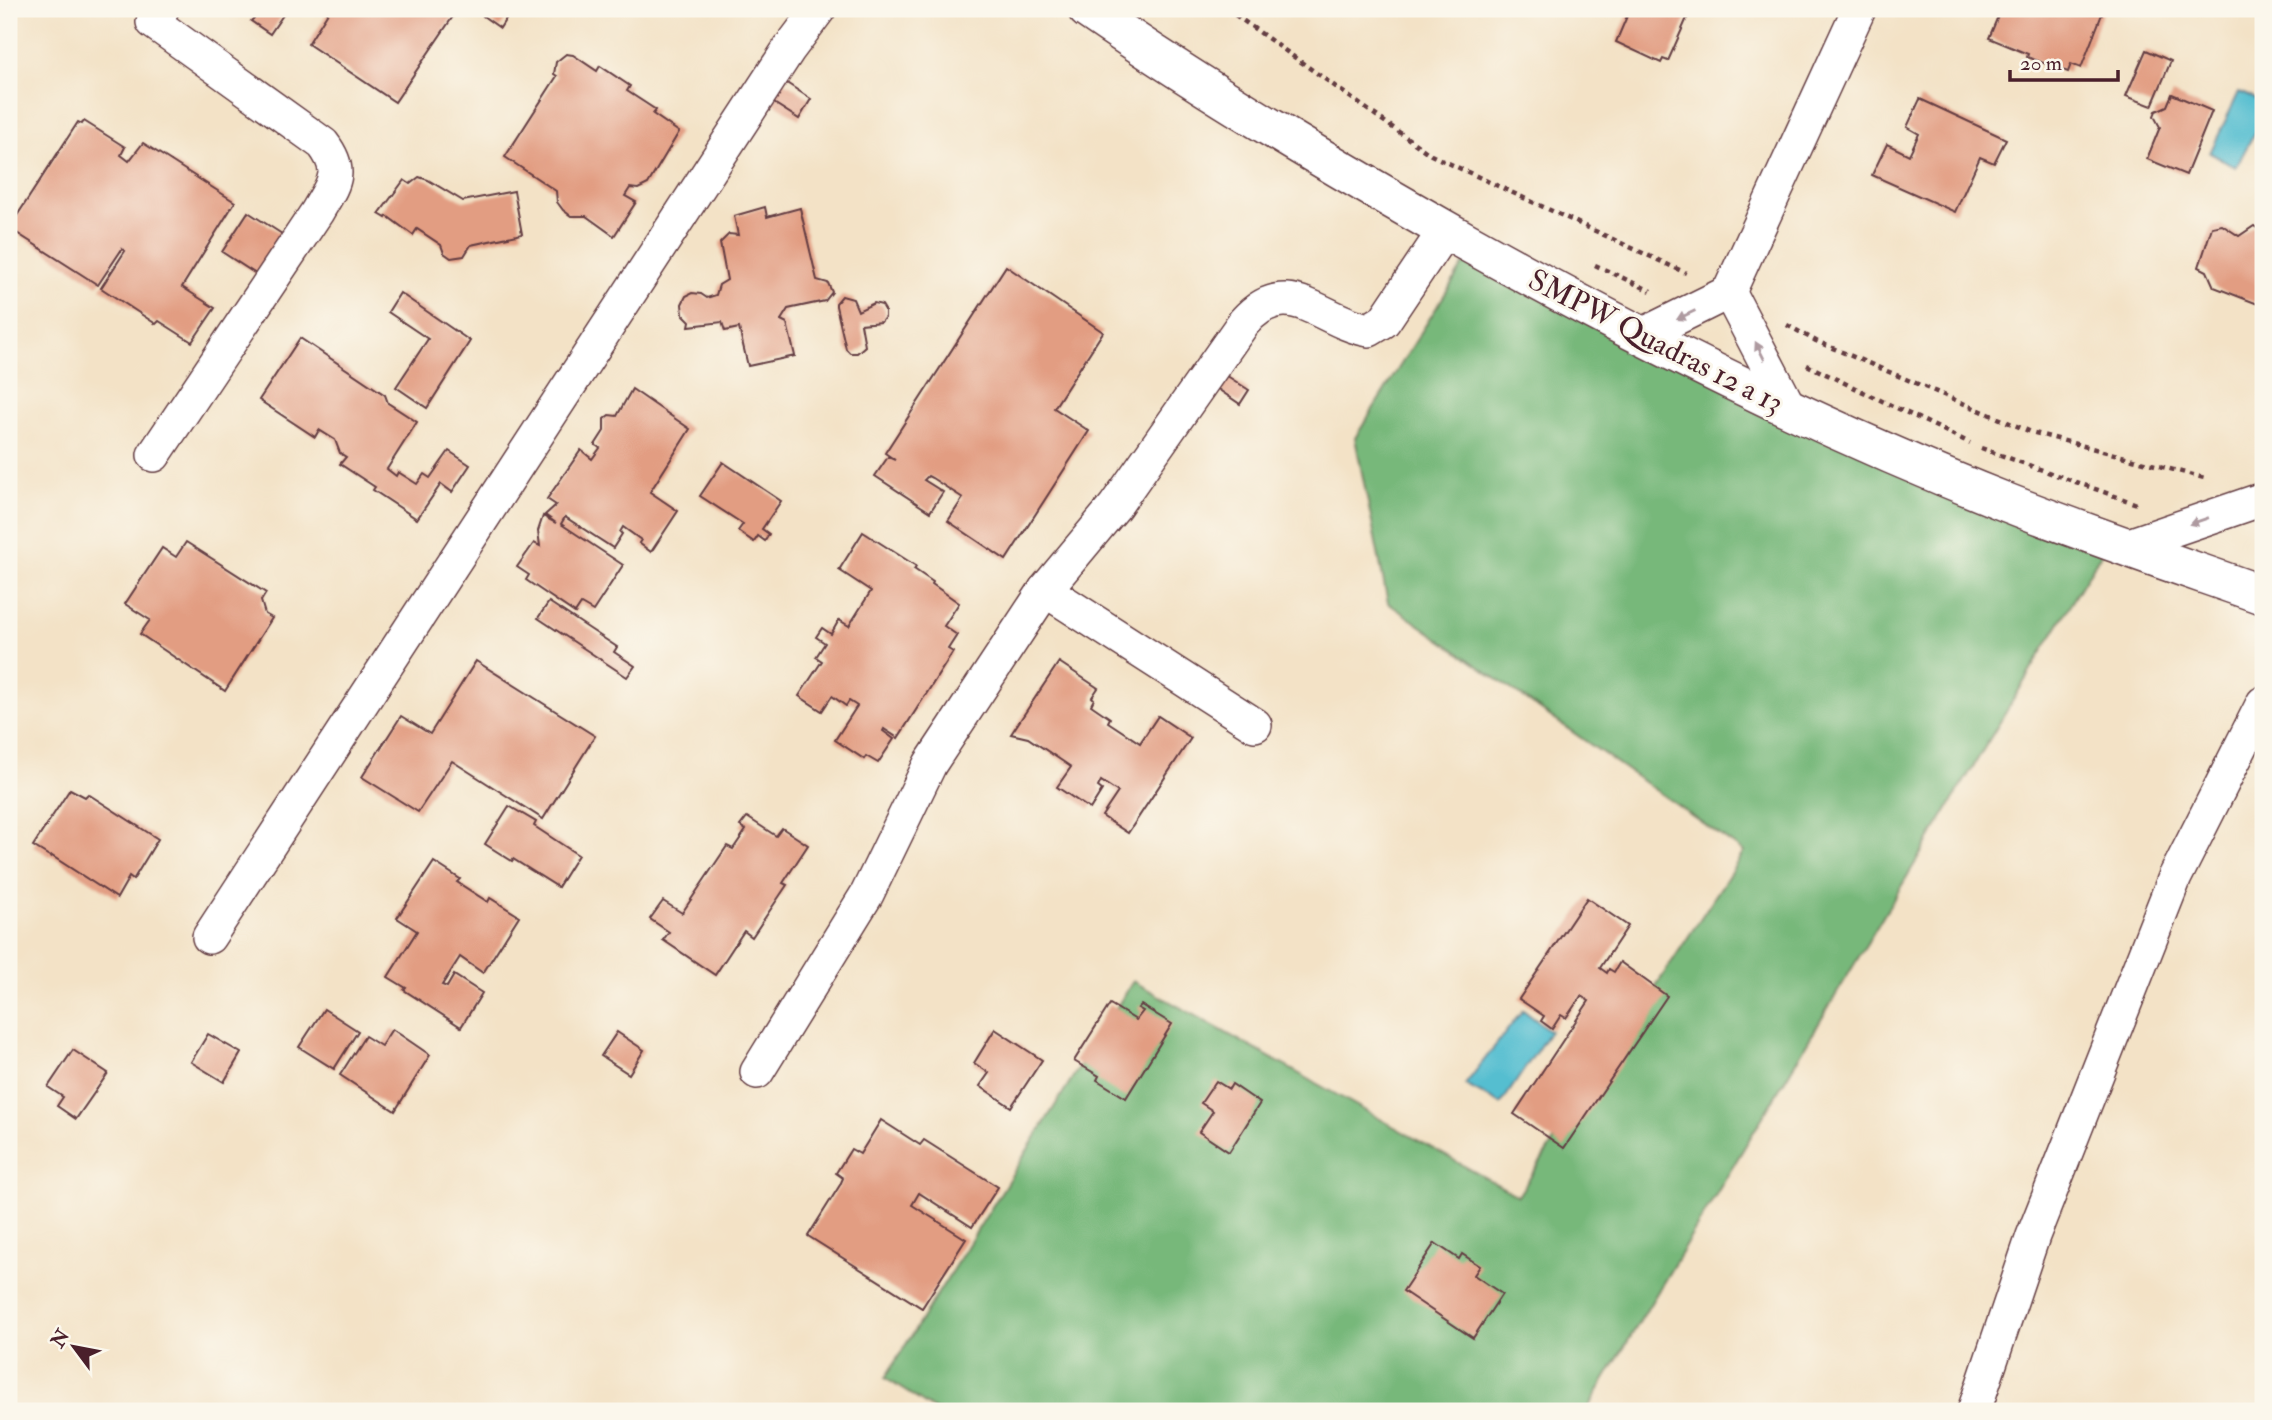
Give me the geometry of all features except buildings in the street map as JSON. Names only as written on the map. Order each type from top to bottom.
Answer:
[{"type":"street","points":[[789,49],[797,9]]},
{"type":"street","points":[[209,937],[789,49],[819,9]]},
{"type":"street","name":"SMPW Quadras 12 a 13","points":[[1087,9],[1252,118],[1560,295],[1790,409],[2008,503],[2123,547],[2263,595]]},
{"type":"street","points":[[1642,335],[1729,292],[1859,9]]},
{"type":"street","points":[[150,13],[323,144],[335,164],[336,176],[317,212],[154,455]]},
{"type":"street","points":[[757,1072],[867,894],[930,764],[1045,590],[1115,506],[1254,310],[1262,304],[1296,300],[1369,330],[1384,321],[1445,230]]},
{"type":"street","points":[[1729,292],[1790,409]]},
{"type":"street","points":[[2123,547],[2263,499]]},
{"type":"street","points":[[1045,590],[1255,725]]},
{"type":"street","points":[[1974,1411],[2033,1236],[2175,877],[2263,703]]},
{"type":"green space","points":[[1475,246],[2108,542],[1586,1411],[936,1411],[885,1378],[1133,981],[1518,1196],[1744,852],[1388,603],[1355,438]]},
{"type":"water","points":[[2239,92],[2263,102],[2263,117],[2236,167],[2210,153]]},
{"type":"water","points":[[1523,1010],[1550,1031],[1501,1104],[1465,1085]]}]
